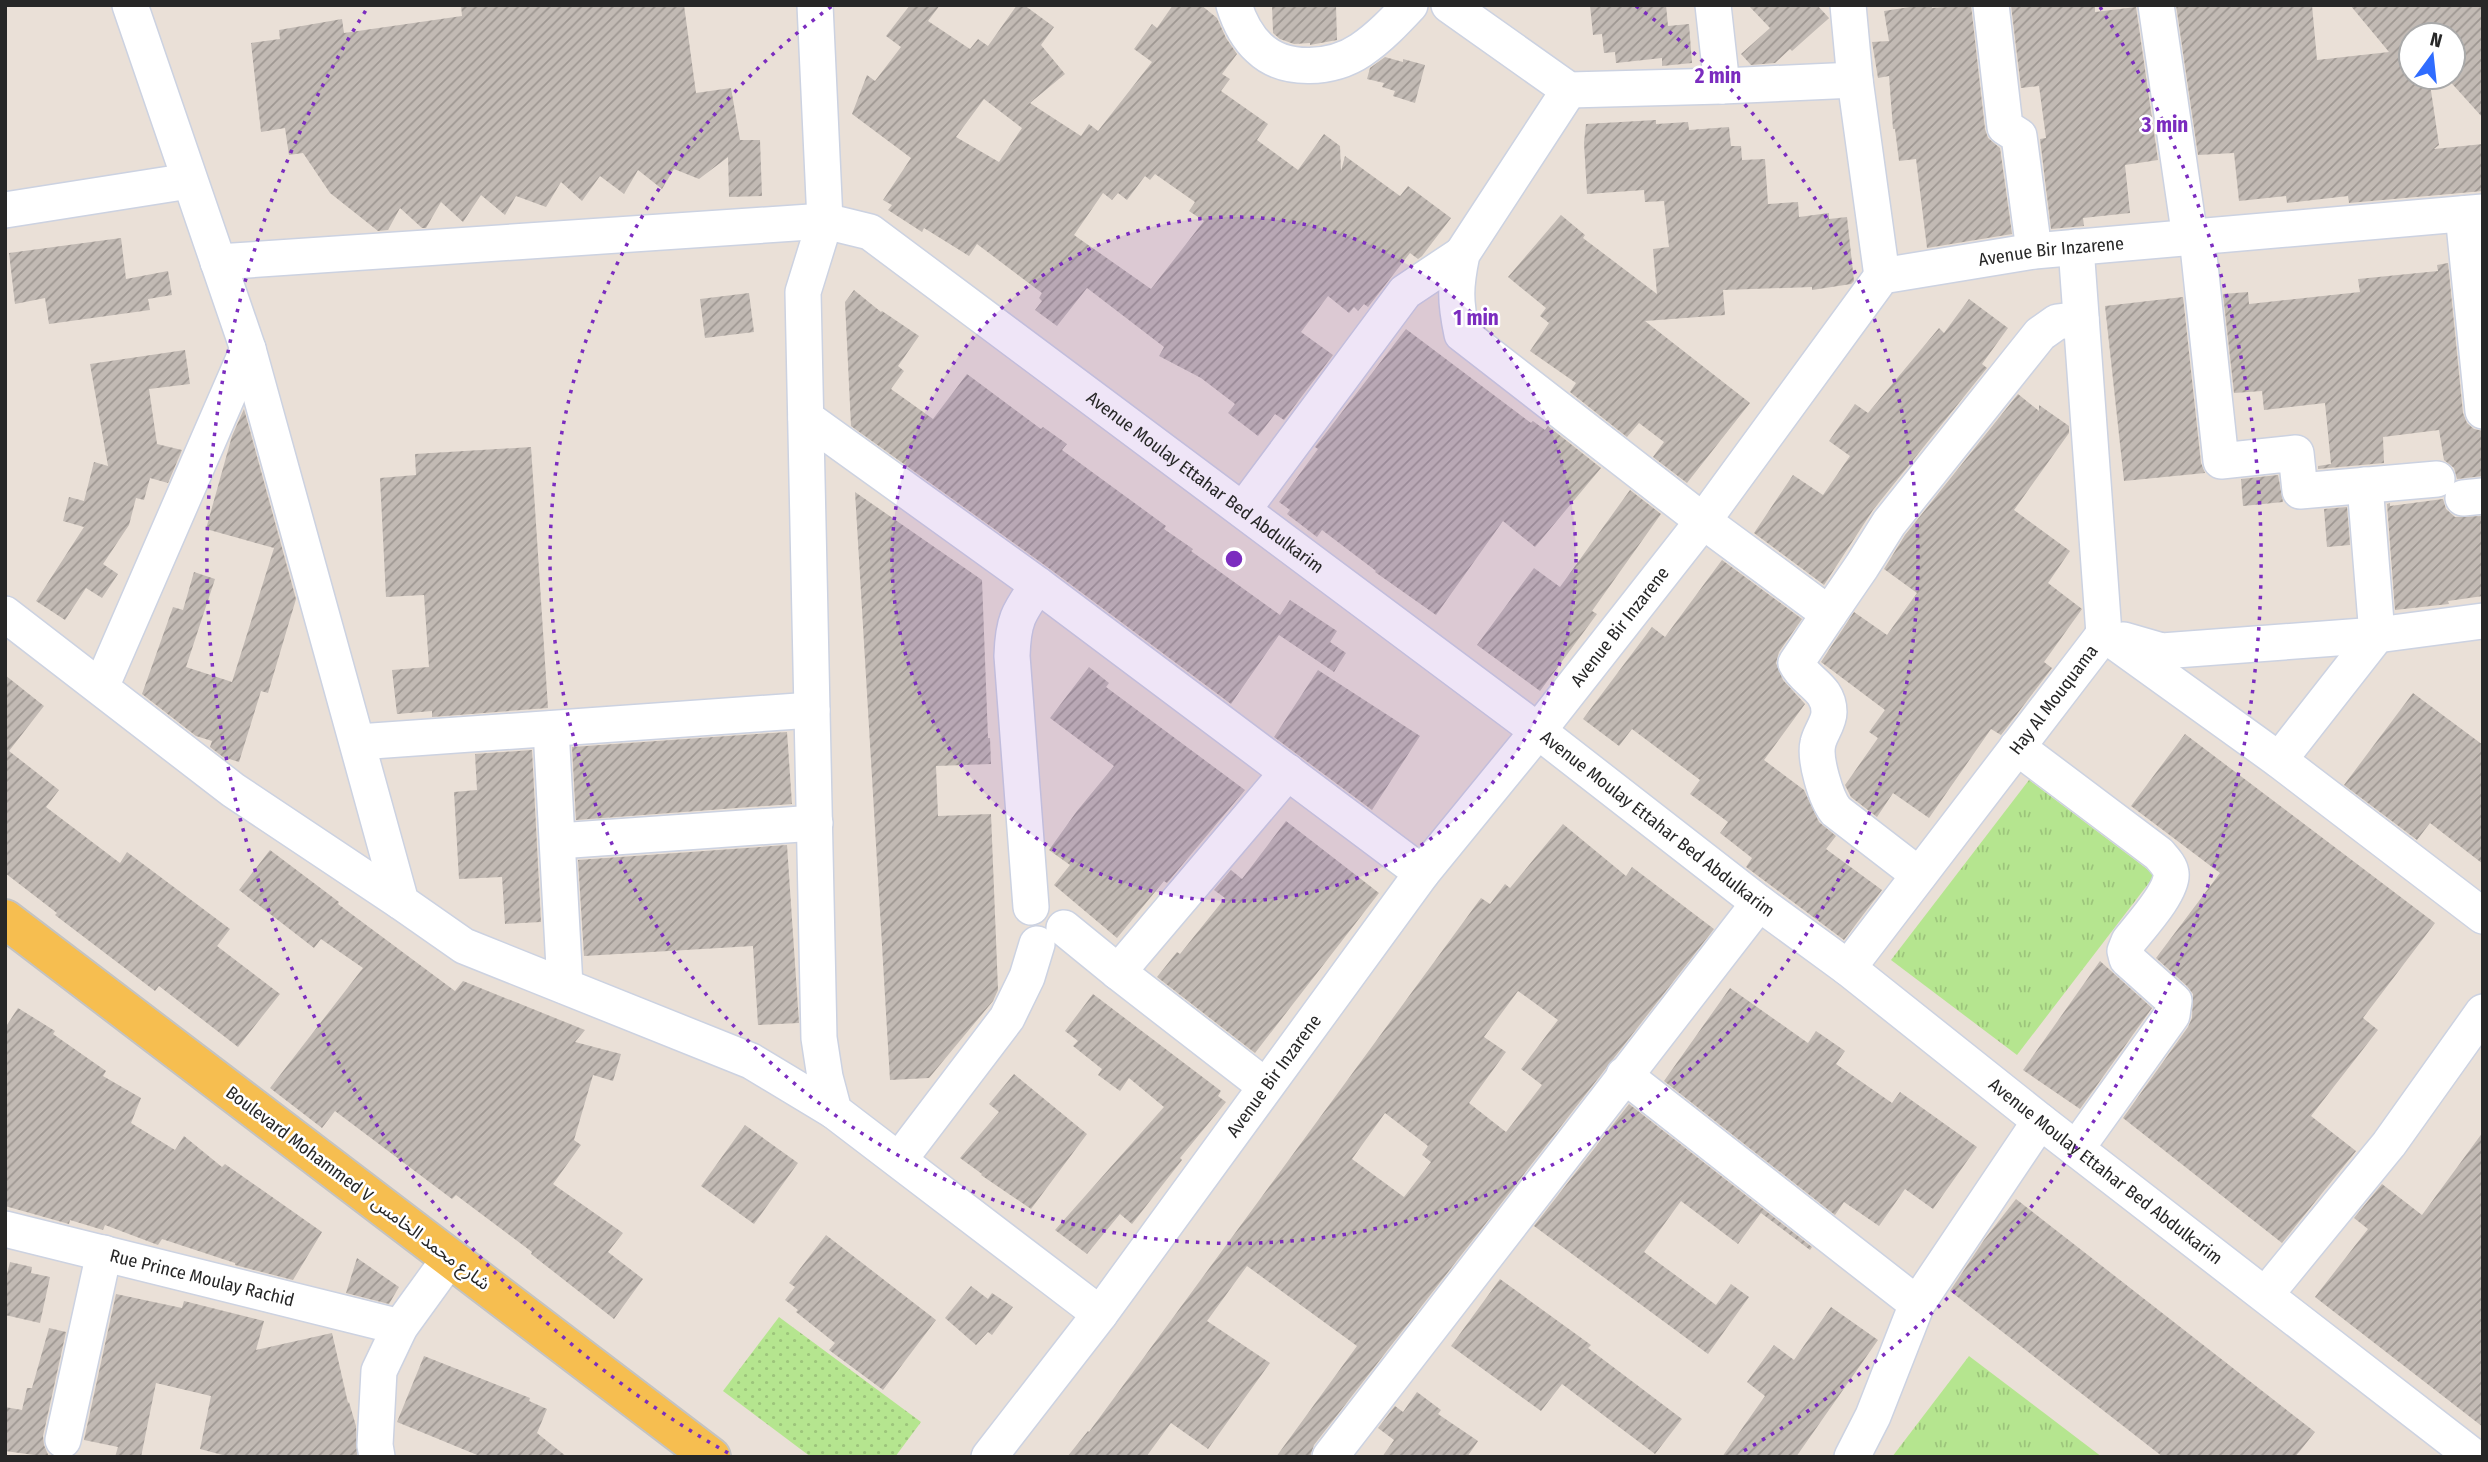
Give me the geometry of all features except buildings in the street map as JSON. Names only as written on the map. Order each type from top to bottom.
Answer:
[{"type":"main road","name":"Boulevard Mohammed V شارع محمد الخامس","points":[[5,919],[711,1457]]},
{"type":"street","points":[[130,5],[248,349],[401,902]]},
{"type":"street","points":[[815,5],[824,221],[803,292],[820,1038],[825,1077],[834,1111]]},
{"type":"street","points":[[1234,5],[1239,21],[1261,50],[1287,62],[1321,66],[1360,51],[1386,30],[1410,5]]},
{"type":"street","points":[[1449,5],[1569,90],[1856,80]]},
{"type":"street","points":[[1713,5],[1722,86]]},
{"type":"street","points":[[1848,5],[1882,276]]},
{"type":"street","points":[[1991,5],[2005,127],[2019,136],[2035,251]]},
{"type":"street","points":[[2156,5],[2194,237],[2221,461],[2296,453],[2300,491],[2365,485],[2461,491]]},
{"type":"street","points":[[1569,90],[1462,254],[1455,302],[1462,334],[1703,521],[1829,614]]},
{"type":"street","points":[[5,210],[189,181]]},
{"type":"street","points":[[2473,213],[2483,411]]},
{"type":"street","name":"Avenue Bir Inzarene","points":[[989,1457],[1100,1314],[1422,873],[1703,521],[1882,276],[2035,251],[2473,213]]},
{"type":"street","name":"Avenue Moulay Ettahar Bed Abdulkarim","points":[[218,262],[824,221],[870,232],[1538,731],[1848,968],[2040,1121],[2474,1457]]},
{"type":"street","points":[[2076,247],[2104,634],[2279,760],[2483,916]]},
{"type":"street","points":[[1243,510],[1405,292],[1462,254]]},
{"type":"street","points":[[1919,875],[1828,802],[1815,754],[1829,713],[1822,689],[1800,670],[1796,663],[1889,523],[2040,334],[2057,321],[2081,319]]},
{"type":"street","points":[[102,687],[248,349]]},
{"type":"street","points":[[806,418],[1038,585],[1422,873]]},
{"type":"street","points":[[2279,760],[2376,635],[2365,485]]},
{"type":"street","points":[[899,1160],[1007,1018],[1027,977],[1064,918],[1058,909],[1050,904],[1031,907],[1012,656],[1013,629],[1018,613],[1038,585]]},
{"type":"street","points":[[5,614],[233,790],[464,946],[751,1061],[834,1111],[1100,1314]]},
{"type":"street","name":"Hay Al Mouquama","points":[[1848,968],[2104,634],[2162,651],[2376,635],[2483,621]]},
{"type":"street","points":[[358,742],[812,710]]},
{"type":"street","points":[[551,729],[565,986]]},
{"type":"street","points":[[2017,747],[2159,854],[2172,875],[2169,888],[2129,941],[2125,951],[2127,959],[2174,1002],[2172,1015],[2076,1149]]},
{"type":"street","points":[[1118,972],[1288,772]]},
{"type":"street","points":[[558,841],[815,823]]},
{"type":"street","points":[[1330,1457],[1759,902]]},
{"type":"street","points":[[1051,936],[1118,972],[1265,1086]]},
{"type":"street","points":[[2266,1294],[2389,1144],[2483,1012]]},
{"type":"street","points":[[1625,1075],[1917,1304]]},
{"type":"street","points":[[1852,1457],[1873,1416],[1917,1304],[2040,1121]]},
{"type":"street","name":"Rue Prince Moulay Rachid","points":[[5,1229],[400,1327]]},
{"type":"street","points":[[63,1440],[104,1253]]},
{"type":"street","points":[[377,1457],[375,1445],[379,1371],[400,1327],[450,1258]]},
{"type":"green space","points":[[2029,780],[2155,875],[2017,1055],[1891,960]]},
{"type":"green space","points":[[779,1317],[921,1422],[895,1457],[811,1457],[723,1391]]},
{"type":"green space","points":[[1969,1356],[2102,1457],[1892,1457]]}]
